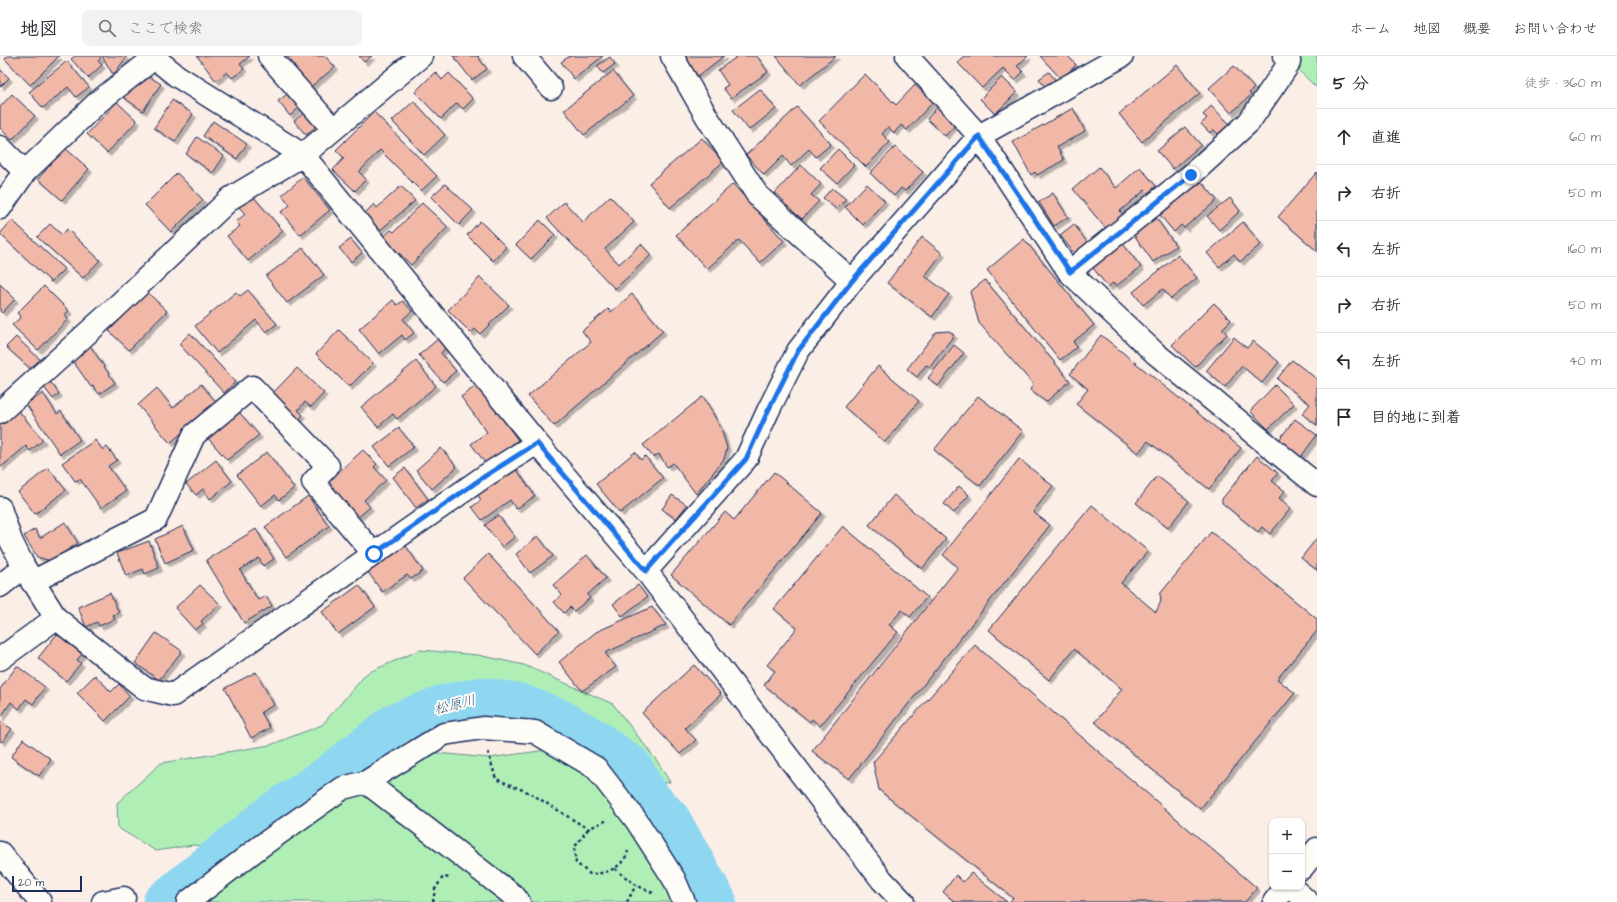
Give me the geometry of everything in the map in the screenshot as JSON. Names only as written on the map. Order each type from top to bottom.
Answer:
[{"type":"street","points":[[269,56],[333,129]]},
{"type":"street","points":[[0,412],[114,309],[231,198],[303,155],[421,56]]},
{"type":"street","points":[[524,56],[551,88]]},
{"type":"street","points":[[672,56],[707,117],[758,196],[852,281]]},
{"type":"street","points":[[907,56],[979,136],[1070,272],[1155,353],[1316,482]]},
{"type":"street","points":[[646,571],[746,459],[798,351],[852,281],[979,136],[1122,56]]},
{"type":"street","points":[[1070,272],[1191,175],[1249,122],[1288,65],[1289,61],[1284,56]]},
{"type":"street","points":[[0,208],[25,172],[98,102],[160,58],[177,76],[303,155],[537,443],[646,571],[882,880],[903,902]]},
{"type":"street","points":[[0,147],[25,172]]},
{"type":"street","points":[[156,519],[194,435],[252,387],[328,466],[313,482],[374,554]]},
{"type":"street","points":[[0,508],[6,544],[56,618],[144,688],[173,695],[485,476],[537,443]]},
{"type":"street","points":[[0,586],[156,519],[178,514]]},
{"type":"street","points":[[0,659],[56,618]]},
{"type":"street","points":[[188,902],[261,846],[343,788],[366,782],[444,734],[483,728],[535,732],[596,768],[636,820],[674,879],[684,902]]},
{"type":"street","points":[[366,782],[514,896],[519,902]]},
{"type":"street","points":[[1305,864],[1317,849]]},
{"type":"street","points":[[0,853],[40,902]]},
{"type":"street","points":[[1274,902],[1284,890]]},
{"type":"street","points":[[1294,890],[1308,902]]},
{"type":"street","points":[[103,902],[124,898]]},
{"type":"path","points":[[483,728],[496,779],[530,792],[588,829]]},
{"type":"path","points":[[613,823],[608,820],[588,829],[574,848],[576,863],[590,874],[601,874],[616,868],[628,853],[629,846]]},
{"type":"path","points":[[616,868],[636,885],[656,894]]},
{"type":"path","points":[[433,902],[435,889],[443,877],[453,878]]},
{"type":"path","points":[[627,902],[636,885]]},
{"type":"green space","points":[[1293,56],[1317,56],[1317,88],[1289,61]]},
{"type":"green space","points":[[420,650],[478,655],[524,665],[613,704],[657,761],[670,782],[642,787],[558,719],[394,734],[399,761],[416,751],[489,758],[554,749],[624,781],[694,902],[189,902],[254,851],[193,845],[156,851],[118,828],[117,803],[161,763],[270,745],[322,725],[367,673]]},
{"type":"building","points":[[7,56],[59,56],[30,85],[5,59]]},
{"type":"building","points":[[75,56],[100,56],[101,58],[98,61],[102,65],[88,78],[71,59]]},
{"type":"building","points":[[102,56],[127,56],[115,73],[112,73]]},
{"type":"building","points":[[197,56],[250,56],[240,64],[244,69],[232,78],[227,72],[216,81]]},
{"type":"building","points":[[287,56],[325,56],[335,67],[308,89],[292,68],[295,66]]},
{"type":"building","points":[[359,56],[372,56],[364,62]]},
{"type":"building","points":[[453,56],[479,56],[478,57],[487,69],[472,80]]},
{"type":"building","points":[[570,56],[603,56],[574,79],[561,62]]},
{"type":"building","points":[[683,56],[724,56],[698,76]]},
{"type":"building","points":[[738,56],[757,56],[768,72],[731,98],[723,88],[728,85],[718,70]]},
{"type":"building","points":[[776,56],[836,56],[800,85]]},
{"type":"building","points":[[964,56],[1028,56],[1017,66],[1023,72],[1015,80],[1003,68],[982,88],[957,62]]},
{"type":"building","points":[[1040,56],[1068,56],[1076,65],[1061,79]]},
{"type":"building","points":[[610,57],[615,64],[603,73],[597,66]]},
{"type":"building","points":[[67,61],[89,87],[76,97],[68,87],[43,108],[29,92]]},
{"type":"building","points":[[1177,65],[1200,93],[1142,142],[1119,114]]},
{"type":"building","points":[[1234,66],[1254,88],[1249,93],[1251,95],[1231,113],[1209,88]]},
{"type":"building","points":[[0,69],[9,78],[0,87]]},
{"type":"building","points":[[613,71],[633,96],[584,135],[564,110]]},
{"type":"building","points":[[435,72],[442,80],[449,73],[473,99],[463,109],[457,103],[441,119],[415,92]]},
{"type":"building","points":[[1049,72],[1059,85],[1049,92],[1039,79]]},
{"type":"building","points":[[865,74],[896,105],[915,85],[933,102],[907,130],[901,125],[894,133],[888,127],[882,134],[890,142],[866,167],[819,121]]},
{"type":"building","points":[[150,77],[161,84],[143,111],[123,97]]},
{"type":"building","points":[[1002,77],[1017,92],[995,114],[980,99]]},
{"type":"building","points":[[760,89],[776,109],[749,130],[733,110]]},
{"type":"building","points":[[290,92],[301,106],[290,116],[278,101]]},
{"type":"building","points":[[12,94],[35,116],[12,140],[0,128],[0,107]]},
{"type":"building","points":[[172,100],[193,114],[175,142],[154,128]]},
{"type":"building","points":[[414,101],[445,135],[424,155],[392,121]]},
{"type":"building","points":[[117,102],[137,121],[107,153],[87,134]]},
{"type":"building","points":[[1211,106],[1232,126],[1221,137],[1213,129],[1210,133],[1201,124],[1207,118],[1203,115]]},
{"type":"building","points":[[797,107],[831,144],[816,157],[809,149],[791,166],[783,156],[764,175],[746,155]]},
{"type":"building","points":[[937,107],[956,124],[945,136],[927,119]]},
{"type":"building","points":[[1073,108],[1085,131],[1057,147],[1064,160],[1037,175],[1035,172],[1031,175],[1013,142]]},
{"type":"building","points":[[306,111],[318,125],[306,135],[294,121]]},
{"type":"building","points":[[374,112],[437,176],[421,191],[380,150],[359,172],[366,179],[355,191],[333,170],[344,158],[336,150]]},
{"type":"building","points":[[213,121],[247,144],[237,159],[203,136]]},
{"type":"building","points":[[1185,127],[1201,145],[1173,169],[1157,151]]},
{"type":"building","points":[[197,137],[224,156],[213,173],[186,154]]},
{"type":"building","points":[[702,138],[723,162],[670,208],[649,183]]},
{"type":"building","points":[[895,147],[923,172],[905,191],[901,188],[894,196],[870,173]]},
{"type":"building","points":[[65,148],[89,169],[62,200],[38,179]]},
{"type":"building","points":[[838,149],[854,165],[837,183],[820,168]]},
{"type":"building","points":[[801,165],[821,184],[811,195],[819,201],[802,219],[797,215],[794,219],[779,205],[784,201],[775,193]]},
{"type":"building","points":[[1099,167],[1116,188],[1140,167],[1156,186],[1148,193],[1145,190],[1120,211],[1124,216],[1107,230],[1073,189]]},
{"type":"building","points":[[1317,172],[1317,251],[1278,217]]},
{"type":"building","points":[[177,173],[203,200],[171,232],[145,205]]},
{"type":"building","points":[[303,177],[330,210],[300,235],[281,212],[290,205],[282,195]]},
{"type":"building","points":[[1200,180],[1217,200],[1184,228],[1181,225],[1174,232],[1160,215]]},
{"type":"building","points":[[445,184],[473,210],[459,225],[431,197]]},
{"type":"building","points":[[733,184],[784,241],[760,263],[739,240],[707,269],[676,235]]},
{"type":"building","points":[[867,184],[885,201],[863,225],[845,207]]},
{"type":"building","points":[[401,186],[415,201],[379,231],[364,214],[374,204],[377,208]]},
{"type":"building","points":[[832,188],[846,199],[836,209],[823,198]]},
{"type":"building","points":[[1053,193],[1068,217],[1054,226],[1039,202]]},
{"type":"building","points":[[252,195],[283,231],[248,261],[227,236],[240,226],[236,222],[245,214],[239,207]]},
{"type":"building","points":[[610,196],[634,222],[605,249],[619,264],[641,244],[651,255],[615,289],[547,218],[564,202],[583,222]]},
{"type":"building","points":[[1230,198],[1240,211],[1219,230],[1207,216]]},
{"type":"building","points":[[422,203],[448,227],[411,265],[383,237],[391,230],[394,232]]},
{"type":"building","points":[[1154,215],[1176,246],[1153,262],[1132,232]]},
{"type":"building","points":[[12,220],[64,269],[51,282],[0,234]]},
{"type":"building","points":[[540,220],[555,235],[531,259],[516,245]]},
{"type":"building","points":[[480,221],[506,247],[493,261],[467,235]]},
{"type":"building","points":[[1243,222],[1261,244],[1240,262],[1234,254],[1219,267],[1207,253]]},
{"type":"building","points":[[50,224],[62,235],[67,229],[100,260],[83,278],[37,237]]},
{"type":"building","points":[[1074,224],[1090,246],[1076,256],[1060,235]]},
{"type":"building","points":[[922,237],[942,253],[925,276],[949,294],[932,317],[887,283]]},
{"type":"building","points":[[351,239],[362,253],[351,262],[339,248]]},
{"type":"building","points":[[1024,239],[1094,325],[1073,342],[1077,347],[1060,360],[987,270]]},
{"type":"building","points":[[1123,244],[1141,267],[1116,286],[1113,283],[1108,287],[1093,268]]},
{"type":"building","points":[[303,248],[324,275],[287,303],[266,276]]},
{"type":"building","points":[[1178,255],[1197,278],[1171,299],[1163,289],[1143,305],[1133,292]]},
{"type":"building","points":[[480,277],[509,305],[480,334],[475,329],[471,333],[448,310]]},
{"type":"building","points":[[985,280],[1070,381],[1046,402],[1030,390],[1033,384],[979,323],[970,292]]},
{"type":"building","points":[[0,284],[15,299],[2,313],[0,311]]},
{"type":"building","points":[[44,286],[69,311],[64,315],[68,319],[38,350],[12,325],[21,317],[17,313]]},
{"type":"building","points":[[248,290],[277,324],[266,332],[256,320],[217,353],[195,326],[236,292],[240,296]]},
{"type":"building","points":[[147,292],[167,311],[129,350],[109,331]]},
{"type":"building","points":[[632,294],[663,331],[554,426],[528,396],[591,342],[582,331],[608,309],[611,312]]},
{"type":"building","points":[[393,300],[397,305],[403,301],[412,311],[403,319],[414,333],[405,340],[402,335],[379,354],[359,329]]},
{"type":"building","points":[[1214,303],[1231,320],[1222,329],[1227,334],[1195,367],[1172,345]]},
{"type":"building","points":[[339,330],[373,363],[349,387],[316,354]]},
{"type":"building","points":[[949,331],[954,335],[930,367],[926,365],[917,377],[907,369],[936,332]]},
{"type":"building","points":[[190,333],[235,382],[224,393],[179,344]]},
{"type":"building","points":[[1101,335],[1241,448],[1209,489],[1148,441],[1138,453],[1076,404],[1088,389],[1070,374]]},
{"type":"building","points":[[16,337],[43,362],[34,372],[6,347]]},
{"type":"building","points":[[1234,337],[1247,348],[1253,341],[1279,362],[1262,383],[1242,366],[1225,387],[1206,371]]},
{"type":"building","points":[[438,339],[445,348],[441,353],[456,371],[443,382],[419,355]]},
{"type":"building","points":[[89,344],[115,383],[99,394],[93,386],[91,387],[70,357]]},
{"type":"building","points":[[954,345],[964,353],[938,386],[928,378]]},
{"type":"building","points":[[1292,360],[1317,379],[1317,425],[1302,414],[1310,404],[1277,379]]},
{"type":"building","points":[[416,361],[436,386],[397,419],[393,414],[378,427],[361,407]]},
{"type":"building","points":[[878,366],[919,401],[885,442],[844,407]]},
{"type":"building","points":[[297,368],[324,393],[311,407],[305,402],[298,410],[303,415],[296,422],[272,394]]},
{"type":"building","points":[[50,381],[59,394],[53,399],[43,386]]},
{"type":"building","points":[[201,384],[217,403],[170,443],[138,405],[157,388],[173,408]]},
{"type":"building","points":[[477,385],[518,440],[486,464],[471,444],[487,432],[461,397]]},
{"type":"building","points":[[1275,385],[1294,404],[1268,429],[1250,411]]},
{"type":"building","points":[[43,393],[57,414],[61,411],[80,440],[60,454],[26,404]]},
{"type":"building","points":[[703,396],[721,428],[727,448],[724,459],[696,494],[673,463],[667,467],[659,454],[653,457],[643,445]]},
{"type":"building","points":[[978,396],[1023,431],[980,486],[934,450]]},
{"type":"building","points":[[17,409],[43,440],[30,451],[26,446],[0,468],[0,424]]},
{"type":"building","points":[[239,412],[259,435],[227,460],[207,437]]},
{"type":"building","points":[[1295,419],[1317,435],[1300,458],[1278,441]]},
{"type":"building","points":[[399,428],[414,447],[389,466],[374,447]]},
{"type":"building","points":[[95,440],[103,450],[107,447],[117,460],[108,466],[126,491],[101,508],[80,479],[75,481],[62,463]]},
{"type":"building","points":[[441,448],[457,467],[432,489],[416,470]]},
{"type":"building","points":[[363,450],[377,464],[374,467],[386,480],[364,500],[370,507],[356,519],[325,484]]},
{"type":"building","points":[[267,452],[294,488],[279,500],[275,495],[261,506],[237,475]]},
{"type":"building","points":[[635,452],[641,460],[645,456],[663,478],[620,513],[596,484]]},
{"type":"building","points":[[1257,456],[1278,473],[1272,481],[1285,491],[1279,498],[1291,508],[1270,534],[1262,527],[1258,532],[1222,503],[1222,499]]},
{"type":"building","points":[[1019,459],[1053,486],[1033,512],[1050,525],[849,779],[812,751],[958,567],[943,555]]},
{"type":"building","points":[[216,460],[232,481],[210,499],[203,489],[196,495],[186,484]]},
{"type":"building","points":[[515,467],[535,496],[516,509],[510,500],[482,520],[472,507],[481,500],[477,494]]},
{"type":"building","points":[[48,468],[66,490],[35,514],[18,492]]},
{"type":"building","points":[[405,468],[428,499],[416,508],[393,477]]},
{"type":"building","points":[[774,472],[822,513],[729,625],[671,575],[725,512],[734,520]]},
{"type":"building","points":[[1157,476],[1189,501],[1168,528],[1136,503]]},
{"type":"building","points":[[959,486],[969,495],[954,513],[944,504]]},
{"type":"building","points":[[672,495],[687,505],[676,519],[662,509]]},
{"type":"building","points":[[894,495],[946,539],[922,569],[869,525]]},
{"type":"building","points":[[308,496],[329,526],[286,557],[265,527]]},
{"type":"building","points":[[1092,505],[1148,551],[1121,583],[1156,612],[1161,601],[1160,594],[1211,532],[1317,619],[1317,631],[1277,679],[1295,693],[1200,809],[1095,722],[1122,689],[1074,649],[1049,680],[989,630]]},
{"type":"building","points":[[498,515],[515,537],[502,547],[485,525]]},
{"type":"building","points":[[65,522],[78,543],[51,561],[37,557],[24,536],[35,529],[40,538]]},
{"type":"building","points":[[183,526],[194,550],[165,563],[155,539]]},
{"type":"building","points":[[843,526],[927,597],[910,617],[902,610],[889,625],[898,632],[820,726],[812,719],[810,722],[764,685],[775,671],[767,665],[797,628],[774,609]]},
{"type":"building","points":[[256,529],[274,559],[263,566],[259,558],[240,570],[258,600],[266,596],[272,606],[244,623],[206,560]]},
{"type":"building","points":[[538,536],[553,556],[530,573],[516,554]]},
{"type":"building","points":[[1317,538],[1317,570],[1301,558]]},
{"type":"building","points":[[149,541],[159,568],[145,574],[143,569],[126,576],[117,553]]},
{"type":"building","points":[[406,546],[423,571],[411,579],[407,575],[382,592],[368,572]]},
{"type":"building","points":[[488,554],[559,631],[535,654],[463,578]]},
{"type":"building","points":[[587,555],[606,578],[587,595],[590,598],[574,611],[570,607],[564,613],[554,602],[562,595],[553,585]]},
{"type":"building","points":[[200,585],[220,604],[201,621],[203,624],[195,630],[175,608]]},
{"type":"building","points":[[359,585],[375,607],[338,634],[322,612]]},
{"type":"building","points":[[638,585],[647,597],[622,616],[613,604]]},
{"type":"building","points":[[110,593],[119,613],[113,615],[115,619],[99,626],[97,622],[86,627],[78,607]]},
{"type":"building","points":[[652,607],[666,625],[605,653],[616,667],[582,691],[559,662],[596,632]]},
{"type":"building","points":[[156,633],[182,651],[159,680],[135,663]]},
{"type":"building","points":[[57,634],[82,654],[77,660],[81,663],[66,681],[38,658]]},
{"type":"building","points":[[975,645],[1257,888],[1245,902],[1009,902],[1013,898],[879,790],[873,762]]},
{"type":"building","points":[[694,665],[721,694],[685,728],[696,740],[680,754],[642,713]]},
{"type":"building","points":[[17,666],[45,687],[33,704],[26,699],[19,709],[11,702],[0,718],[0,689]]},
{"type":"building","points":[[256,672],[274,705],[261,712],[270,728],[251,738],[225,688]]},
{"type":"building","points":[[95,675],[111,692],[119,684],[130,696],[105,721],[77,693]]},
{"type":"building","points":[[0,721],[12,729],[2,742],[0,741]]},
{"type":"building","points":[[23,739],[51,759],[39,776],[11,757]]},
{"type":"building","points":[[971,873],[1007,902],[955,902],[943,892],[956,875],[963,882]]},
{"type":"waterway","name":"松原川","points":[[164,902],[275,812],[322,781],[395,724],[442,706],[480,698],[519,704],[558,719],[596,741],[631,766],[646,794],[670,820],[716,902]]},
{"type":"route","points":[[374,554],[485,476],[537,443],[646,571],[746,459],[798,351],[852,281],[979,136],[1070,272],[1191,175]]}]
